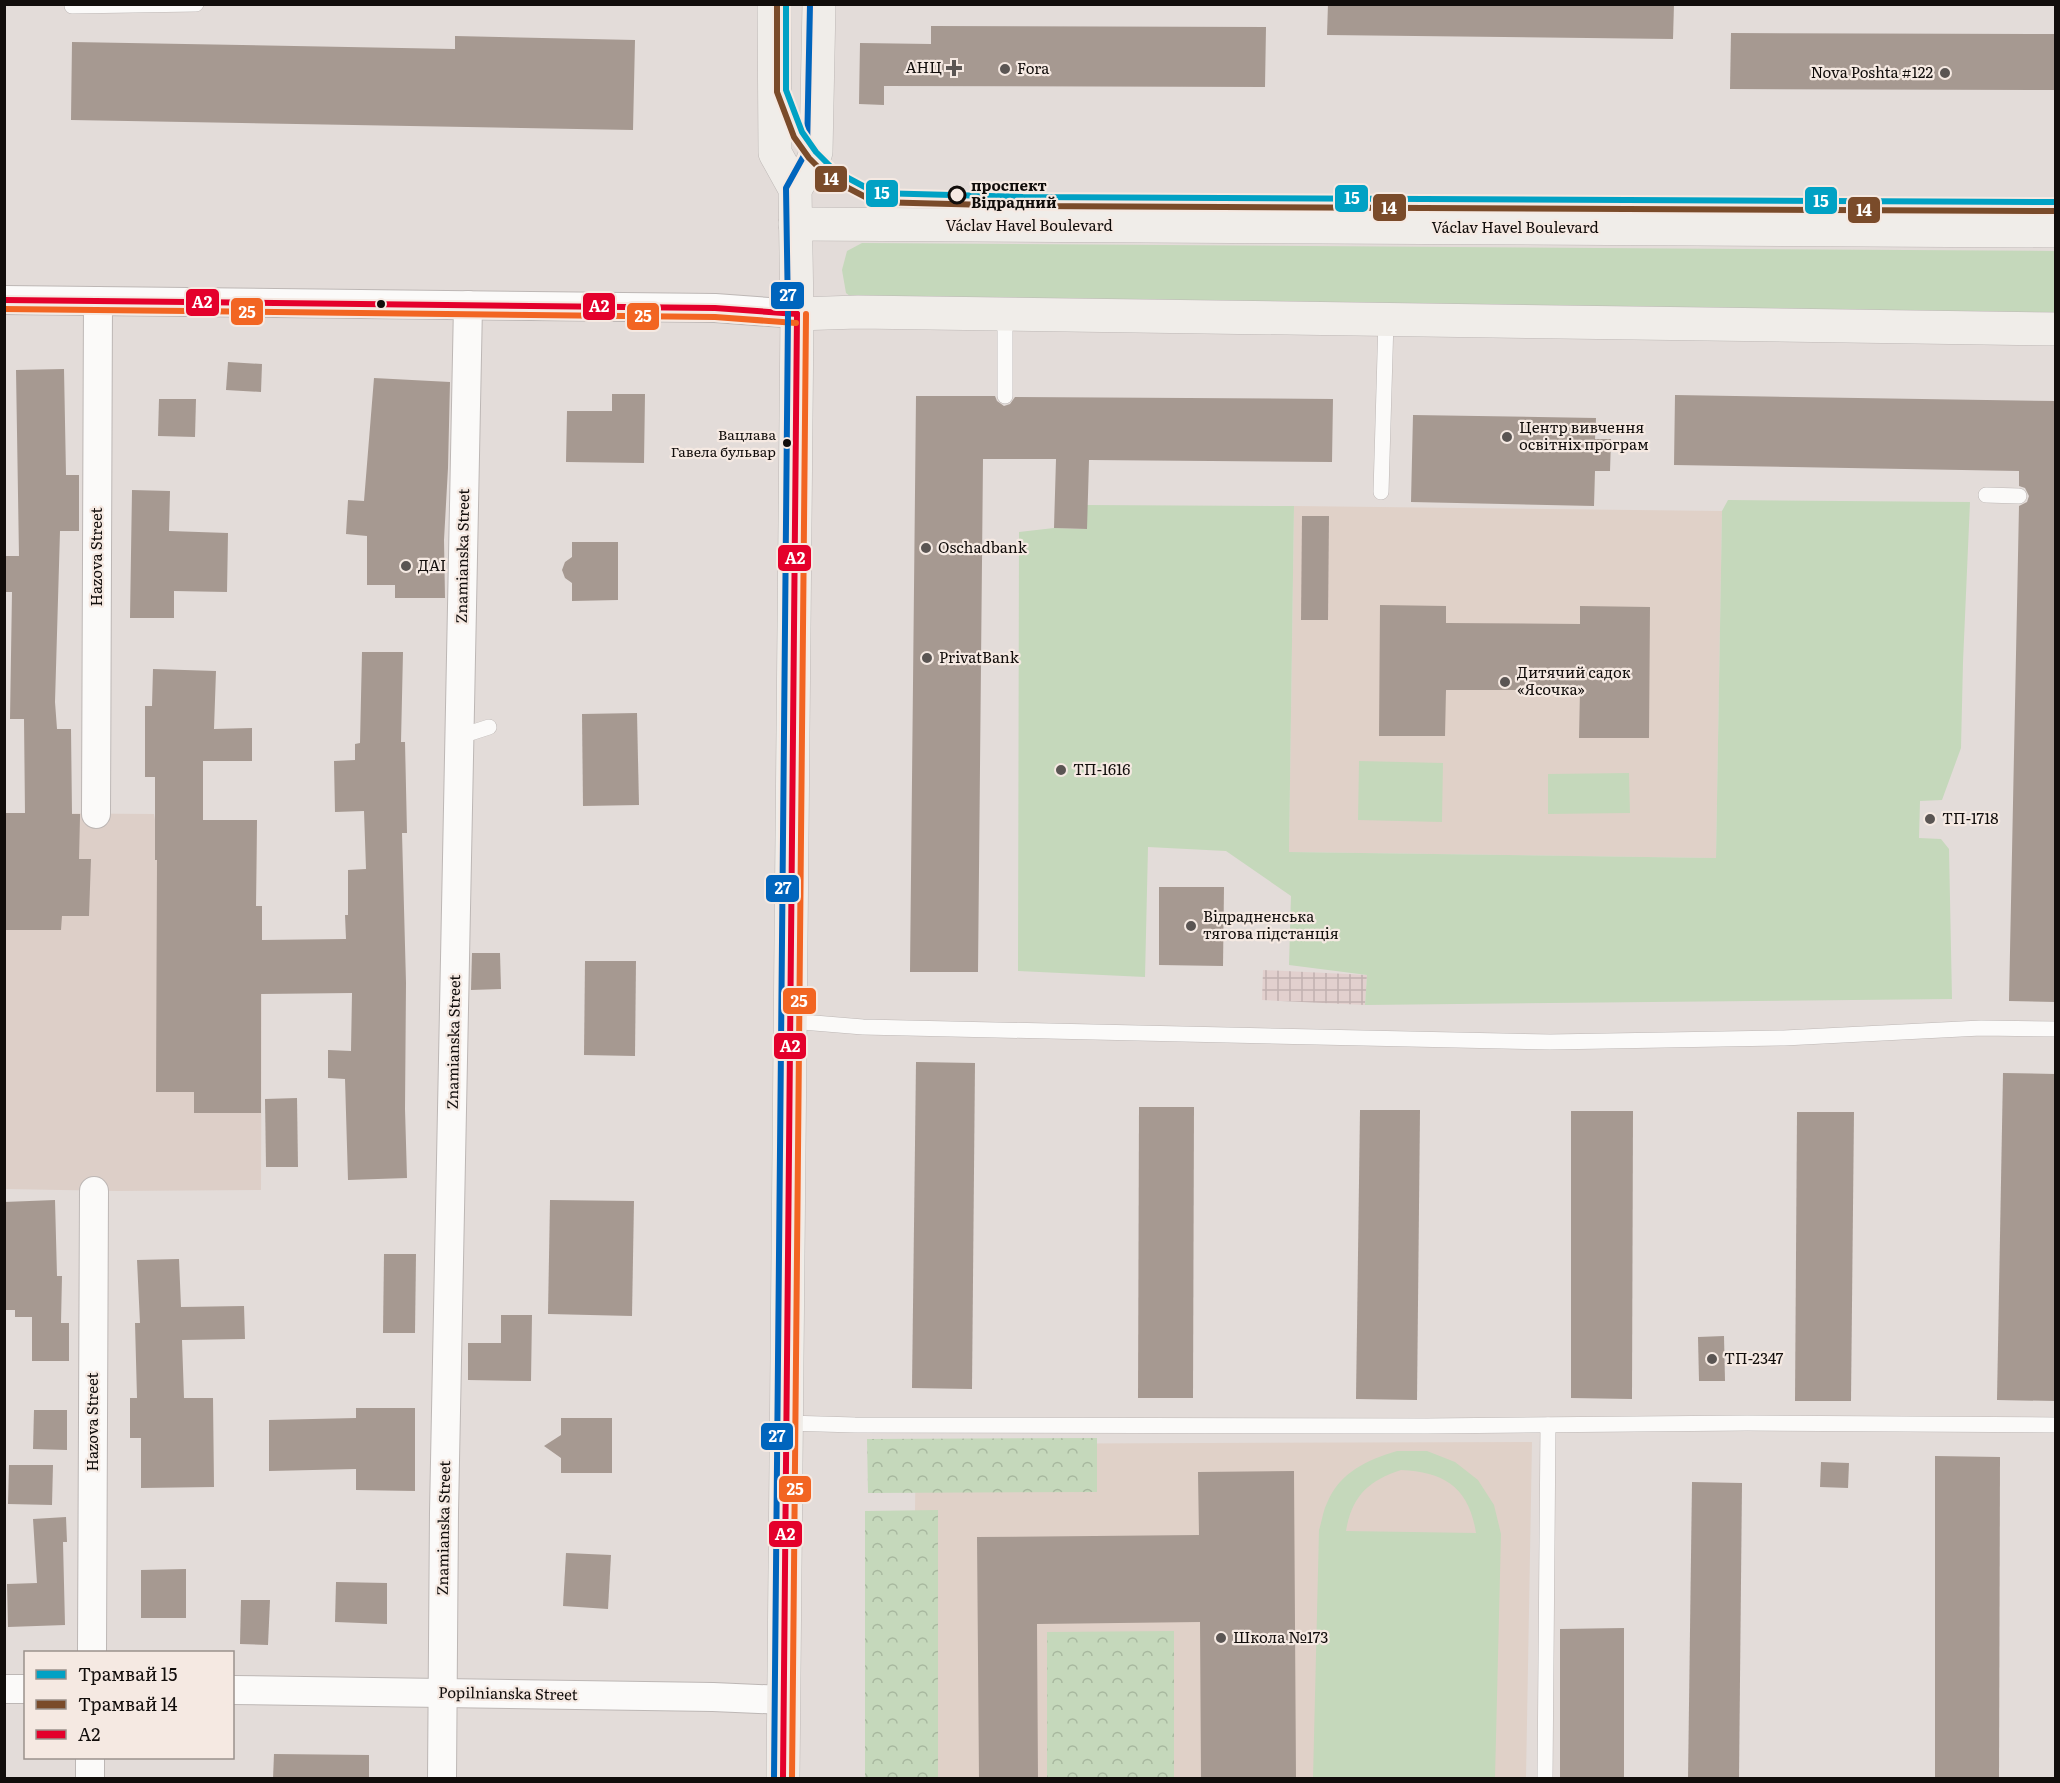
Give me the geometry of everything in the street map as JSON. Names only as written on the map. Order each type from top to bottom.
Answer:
[{"type":"main road","points":[[774,4],[776,153],[795,189],[797,314],[783,1779]]},
{"type":"main road","points":[[795,189],[812,164],[816,152],[819,4]]},
{"type":"main road","name":"Václav Havel Boulevard","points":[[795,224],[2055,231]]},
{"type":"main road","points":[[797,314],[858,312],[2055,328]]},
{"type":"street","points":[[4,300],[715,308],[797,314]]},
{"type":"street","name":"Hazova Street","points":[[96,814],[96,347],[98,301]]},
{"type":"street","name":"Znamianska Street","points":[[442,1779],[444,1512],[468,305]]},
{"type":"street","name":"Hazova Street","points":[[92,1651],[94,1191]]},
{"type":"street","points":[[4,1689],[24,1689]]},
{"type":"street","name":"Popilnianska Street","points":[[234,1690],[784,1700]]},
{"type":"street","points":[[90,1759],[90,1779]]},
{"type":"lane","points":[[72,6],[196,4]]},
{"type":"lane","points":[[1005,315],[1005,396]]},
{"type":"lane","points":[[1381,492],[1386,320]]},
{"type":"lane","points":[[1986,495],[2019,496]]},
{"type":"lane","points":[[460,736],[489,727]]},
{"type":"lane","points":[[790,1021],[863,1027],[1550,1042],[1784,1038],[1981,1028],[2055,1029]]},
{"type":"lane","points":[[787,1423],[879,1425],[1758,1423],[2055,1425]]},
{"type":"lane","points":[[1545,1779],[1548,1425]]},
{"type":"shaded area","name":"Дитячий садок «Ясочка»","points":[[1294,506],[1722,511],[1716,858],[1289,852]]},
{"type":"shaded area","points":[[5,813],[154,814],[155,820],[257,820],[256,906],[262,906],[261,1190],[5,1189]]},
{"type":"shaded area","points":[[1263,970],[1367,975],[1365,1005],[1262,1000]]},
{"type":"shaded area","name":"Школа №173","points":[[1532,1442],[1526,1778],[911,1778],[916,1444]]},
{"type":"green space","points":[[862,243],[2055,251],[2056,313],[859,303],[846,293],[842,270],[847,251]]},
{"type":"green space","points":[[1728,500],[1970,502],[1961,748],[1942,800],[1920,801],[1919,838],[1941,839],[1949,849],[1952,999],[1365,1005],[1367,975],[1289,965],[1291,896],[1226,851],[1148,847],[1145,977],[1018,971],[1019,532],[1054,528],[1087,529],[1087,505],[1294,506],[1289,852],[1716,858],[1722,511]]},
{"type":"green space","points":[[1359,761],[1443,763],[1442,822],[1358,820]]},
{"type":"green space","points":[[1629,773],[1630,813],[1548,814],[1548,774]]},
{"type":"green space","points":[[1097,1438],[1097,1492],[868,1493],[867,1439]]},
{"type":"green space","points":[[1397,1451],[1427,1451],[1455,1462],[1478,1480],[1494,1505],[1501,1534],[1495,1778],[1313,1778],[1319,1530],[1326,1506],[1339,1483],[1365,1463]],"holes":[[[1401,1470],[1417,1471],[1442,1479],[1461,1494],[1468,1504],[1476,1533],[1346,1531],[1352,1508],[1357,1499],[1371,1485]]]},
{"type":"green space","points":[[938,1510],[938,1778],[865,1778],[865,1511]]},
{"type":"green space","points":[[1174,1631],[1174,1778],[1047,1778],[1047,1632]]},
{"type":"building","points":[[1328,4],[1674,4],[1673,39],[1327,35]]},
{"type":"building","points":[[931,26],[1266,27],[1265,87],[884,86],[884,105],[859,104],[860,43],[931,44]]},
{"type":"building","points":[[1731,33],[2055,34],[2055,90],[1730,89]]},
{"type":"building","points":[[455,36],[635,40],[633,130],[71,120],[72,42],[455,49]]},
{"type":"building","points":[[228,362],[262,364],[261,392],[226,390]]},
{"type":"building","points":[[64,369],[66,475],[79,475],[79,531],[60,531],[55,702],[57,729],[71,729],[72,814],[80,814],[79,859],[91,859],[89,916],[62,916],[61,930],[4,930],[4,813],[25,813],[24,719],[10,719],[12,592],[4,592],[4,556],[19,556],[16,370]]},
{"type":"building","points":[[374,378],[450,382],[444,540],[445,598],[395,598],[395,585],[367,585],[367,536],[346,534],[348,500],[364,501]]},
{"type":"building","points":[[612,394],[645,394],[644,463],[566,462],[567,411],[612,411]]},
{"type":"building","points":[[1675,395],[2055,401],[2055,1002],[2009,1001],[2019,506],[2027,502],[2029,496],[2025,488],[2019,486],[2019,471],[1674,465]]},
{"type":"building","points":[[916,396],[995,396],[997,401],[1004,406],[1010,404],[1015,397],[1333,399],[1332,462],[1089,460],[1087,529],[1054,528],[1056,459],[983,459],[978,972],[910,972]]},
{"type":"building","points":[[159,399],[196,399],[195,437],[158,436]]},
{"type":"building","points":[[1413,415],[1596,418],[1595,439],[1611,439],[1610,471],[1595,471],[1594,506],[1411,502]]},
{"type":"building","points":[[132,490],[170,491],[169,531],[228,533],[227,592],[174,591],[174,618],[130,618]]},
{"type":"building","points":[[1302,516],[1329,516],[1328,620],[1301,620]]},
{"type":"building","points":[[572,542],[618,542],[618,600],[572,601],[572,583],[565,578],[562,570],[565,562],[572,557]]},
{"type":"building","points":[[1380,605],[1446,606],[1446,623],[1580,624],[1580,606],[1650,607],[1649,738],[1579,738],[1580,690],[1446,690],[1445,736],[1379,736]]},
{"type":"building","points":[[362,652],[403,652],[401,742],[405,742],[407,833],[402,833],[406,983],[407,1178],[348,1180],[345,1079],[328,1078],[328,1050],[351,1051],[352,993],[261,994],[261,1113],[194,1113],[194,1092],[156,1092],[155,777],[145,777],[145,706],[152,706],[153,669],[216,671],[214,729],[252,728],[252,761],[203,761],[203,820],[257,820],[256,906],[262,906],[262,940],[346,939],[348,870],[366,869],[364,811],[335,812],[334,761],[355,760],[355,744],[360,743]]},
{"type":"building","points":[[637,713],[639,805],[583,806],[582,714]]},
{"type":"building","name":"Відрадненська тягова підстанція","points":[[1159,887],[1224,887],[1223,966],[1159,965]]},
{"type":"building","points":[[472,953],[500,953],[501,989],[471,990]]},
{"type":"building","points":[[585,961],[636,961],[635,1056],[584,1055]]},
{"type":"building","points":[[916,1062],[975,1063],[972,1389],[912,1388]]},
{"type":"building","points":[[2003,1073],[2055,1074],[2055,1401],[1997,1400]]},
{"type":"building","points":[[297,1098],[298,1167],[266,1167],[265,1099]]},
{"type":"building","points":[[1139,1107],[1194,1107],[1193,1398],[1138,1398]]},
{"type":"building","points":[[1360,1110],[1420,1110],[1417,1400],[1356,1399]]},
{"type":"building","points":[[1571,1111],[1633,1111],[1632,1399],[1571,1398]]},
{"type":"building","points":[[1797,1112],[1854,1112],[1851,1401],[1795,1401]]},
{"type":"building","points":[[55,1200],[57,1276],[62,1276],[61,1323],[69,1323],[69,1361],[32,1361],[32,1317],[15,1317],[15,1310],[4,1310],[4,1202]]},
{"type":"building","points":[[550,1200],[634,1201],[632,1316],[548,1314]]},
{"type":"building","points":[[384,1254],[416,1254],[415,1333],[383,1333]]},
{"type":"building","points":[[179,1259],[181,1307],[244,1306],[245,1339],[182,1340],[184,1398],[213,1398],[214,1487],[141,1488],[141,1438],[130,1438],[130,1398],[137,1398],[135,1323],[140,1323],[137,1260]]},
{"type":"building","points":[[501,1315],[532,1315],[531,1381],[468,1380],[468,1343],[501,1343]]},
{"type":"building","name":"ТП-2347","points":[[1724,1336],[1725,1381],[1699,1381],[1698,1337]]},
{"type":"building","points":[[356,1408],[415,1408],[415,1491],[356,1490],[356,1469],[269,1471],[269,1420],[356,1418]]},
{"type":"building","points":[[34,1410],[67,1410],[67,1450],[33,1449]]},
{"type":"building","points":[[561,1418],[612,1418],[612,1473],[561,1473],[561,1458],[544,1446],[561,1435]]},
{"type":"building","points":[[1935,1456],[2000,1457],[1999,1779],[1935,1779]]},
{"type":"building","points":[[1821,1462],[1849,1463],[1848,1488],[1820,1487]]},
{"type":"building","points":[[9,1465],[53,1465],[52,1505],[8,1504]]},
{"type":"building","points":[[1294,1471],[1296,1779],[1201,1779],[1200,1622],[1037,1624],[1038,1779],[979,1779],[977,1537],[1199,1535],[1198,1472]]},
{"type":"building","points":[[1692,1482],[1742,1483],[1739,1779],[1688,1779]]},
{"type":"building","points":[[66,1517],[67,1542],[63,1542],[65,1625],[8,1627],[7,1584],[37,1583],[33,1519]]},
{"type":"building","points":[[566,1553],[611,1555],[608,1609],[563,1606]]},
{"type":"building","points":[[186,1569],[186,1618],[141,1618],[141,1570]]},
{"type":"building","points":[[336,1582],[387,1583],[387,1624],[335,1622]]},
{"type":"building","points":[[241,1600],[270,1600],[268,1645],[240,1644]]},
{"type":"building","points":[[1624,1628],[1624,1779],[1560,1779],[1560,1629]]},
{"type":"building","points":[[274,1754],[369,1755],[369,1779],[273,1779]]},
{"type":"tram line","name":"14","points":[[777,4],[777,92],[794,137],[809,158],[829,178],[875,202],[1023,206],[2056,211]]},
{"type":"tram line","name":"15","points":[[786,4],[786,90],[802,132],[816,152],[835,171],[876,193],[1023,197],[2056,202]]},
{"type":"transit line","name":"27","points":[[774,1778],[788,314],[786,188],[807,150],[810,4]]},
{"type":"transit line","name":"А2","points":[[4,300],[715,308],[797,314]]},
{"type":"transit line","name":"25","points":[[4,309],[715,317],[796,323]]},
{"type":"transit line","name":"А2","points":[[783,1778],[797,314]]},
{"type":"transit line","name":"25","points":[[792,1778],[806,314]]},
{"type":"place","name":"АНЦ","points":[[954,68]]},
{"type":"place","name":"Fora","points":[[1005,69]]},
{"type":"place","name":"Nova Poshta #122","points":[[1945,73]]},
{"type":"place","name":"проспект Відрадний","points":[[957,195]]},
{"type":"place","name":"Центр вивчення освітніх програм","points":[[1507,437]]},
{"type":"place","name":"Вацлава Гавела бульвар","points":[[787,443]]},
{"type":"place","name":"Oschadbank","points":[[926,548]]},
{"type":"place","name":"ДАІ","points":[[406,566]]},
{"type":"place","name":"PrivatBank","points":[[927,658]]},
{"type":"place","name":"Дитячий садок «Ясочка»","points":[[1505,682]]},
{"type":"place","name":"ТП-1616","points":[[1061,770]]},
{"type":"place","name":"ТП-1718","points":[[1930,819]]},
{"type":"place","name":"Відрадненська тягова підстанція","points":[[1191,926]]},
{"type":"place","name":"ТП-2347","points":[[1712,1359]]},
{"type":"place","name":"Школа №173","points":[[1221,1638]]}]
